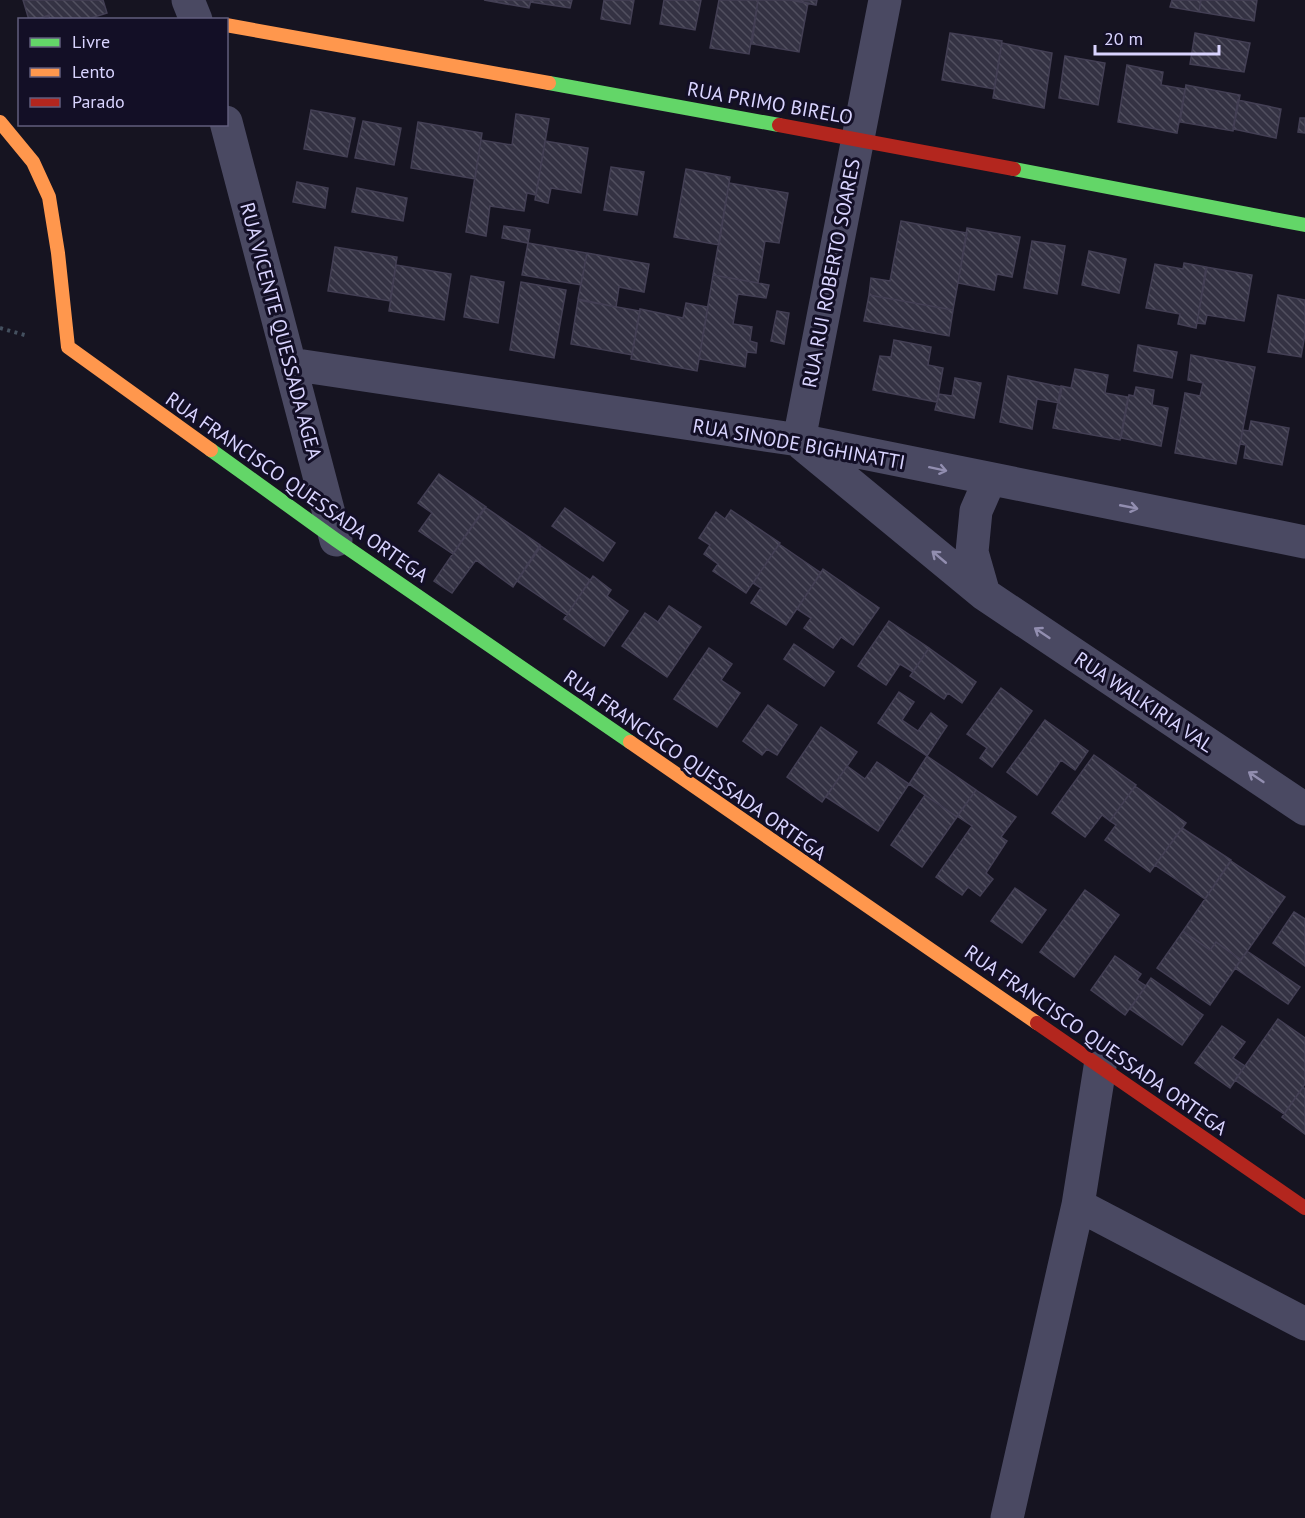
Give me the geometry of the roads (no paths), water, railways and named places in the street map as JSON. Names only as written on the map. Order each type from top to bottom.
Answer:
[{"type":"street","points":[[188,0],[195,18]]},
{"type":"street","name":"RUA RUI ROBERTO SOARES","points":[[799,440],[885,0]]},
{"type":"street","name":"RUA PRIMO BIRELO","points":[[228,25],[857,139],[1305,225]]},
{"type":"street","name":"RUA FRANCISCO QUESSADA ORTEGA","points":[[0,122],[33,162],[49,197],[58,253],[68,347],[336,540],[1305,1208]]},
{"type":"street","name":"RUA VICENTE QUESSADA AGEA","points":[[227,126],[336,540]]},
{"type":"street","name":"RUA SINODE BIGHINATTI","points":[[290,364],[799,440],[1305,542]]},
{"type":"street","name":"RUA WALKIRIA VAL","points":[[799,440],[984,594],[1305,809]]},
{"type":"street","points":[[984,594],[972,552],[976,511],[990,479]]},
{"type":"street","points":[[1007,1518],[1078,1205],[1100,1067]]},
{"type":"street","points":[[1078,1205],[1305,1324]]}]
